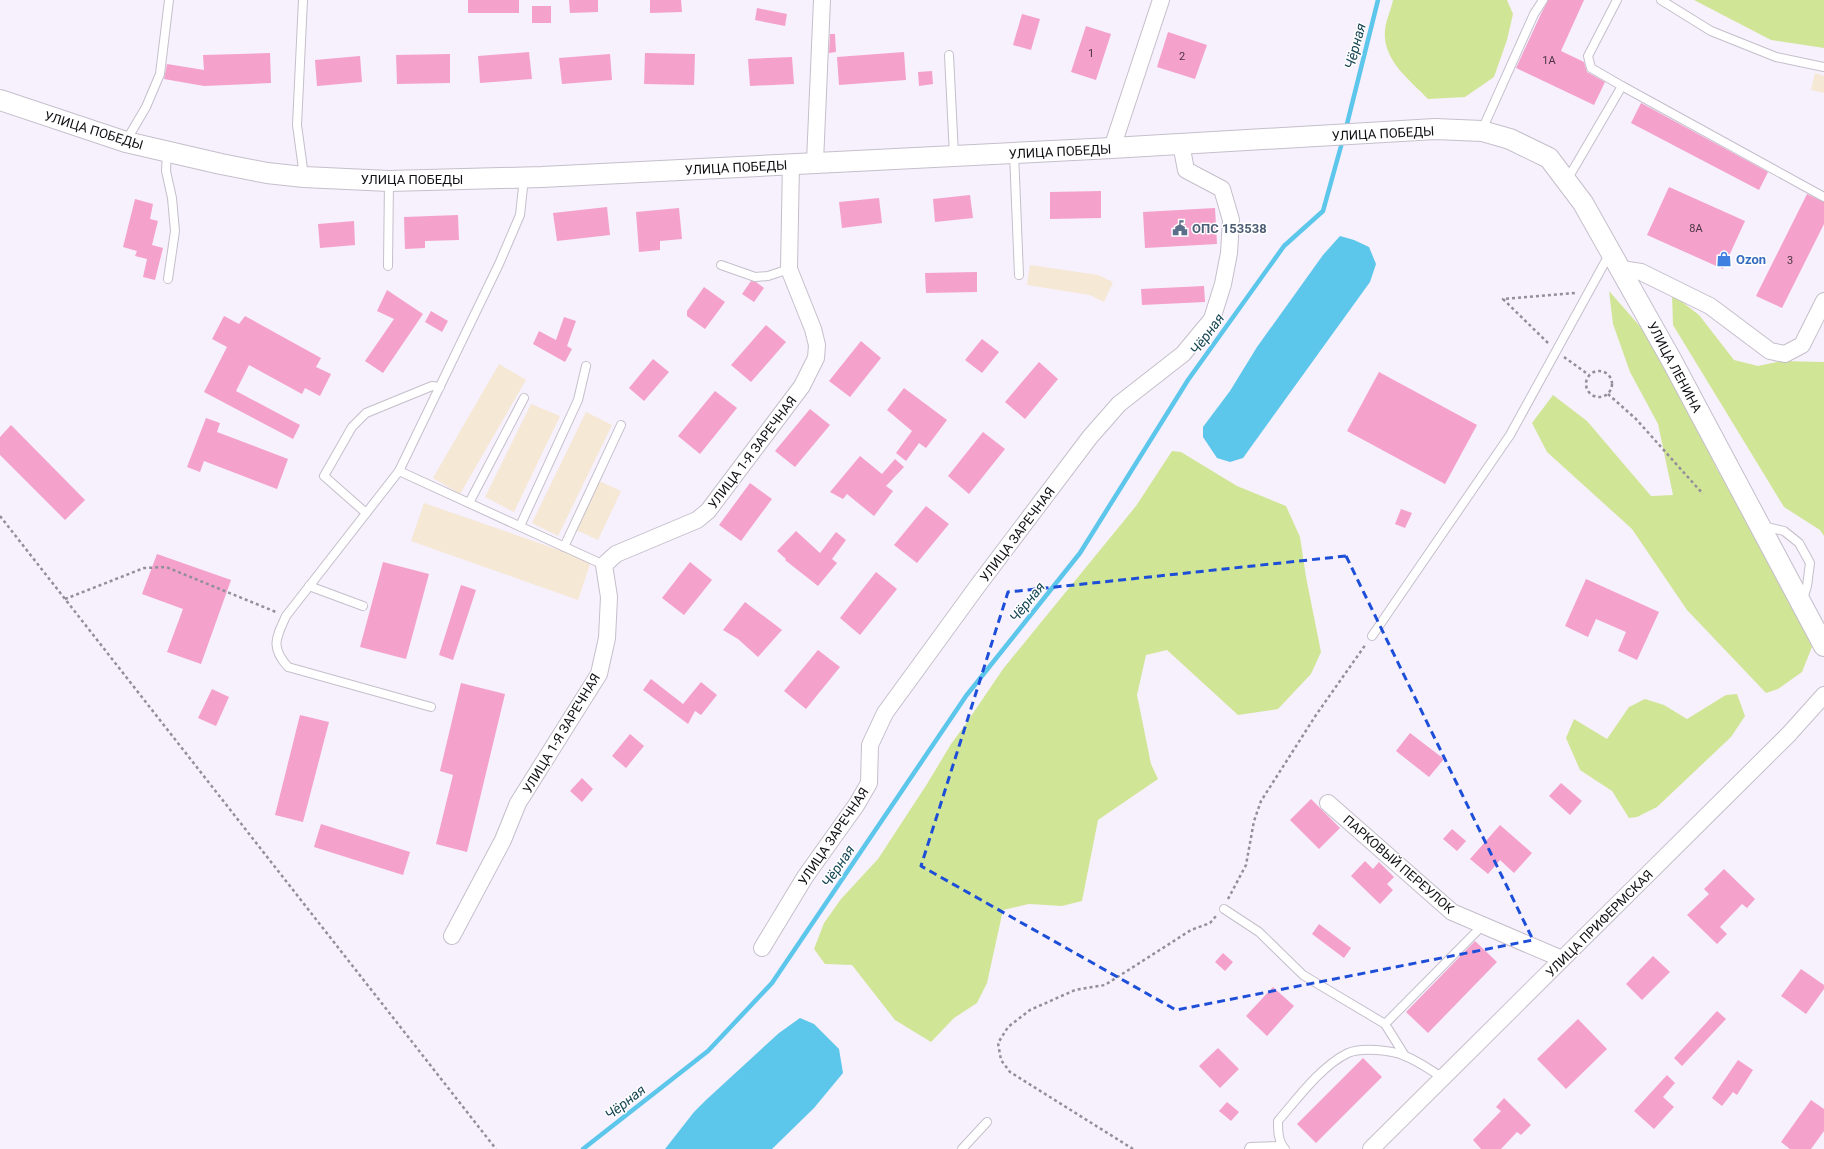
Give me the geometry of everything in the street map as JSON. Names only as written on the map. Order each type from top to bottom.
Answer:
[{"type":"street","points":[[814,162],[822,0]]},
{"type":"street","points":[[1112,148],[1161,0]]},
{"type":"street","name":"УЛИЦА ПОБЕДЫ","points":[[0,100],[126,142],[267,173],[304,177],[389,182],[524,178],[814,162],[1112,148],[1435,129],[1482,131]]},
{"type":"street","name":"УЛИЦА ЛЕНИНА","points":[[1482,131],[1510,139],[1549,158],[1583,203],[1621,269],[1824,646]]},
{"type":"street","name":"УЛИЦА ЗАРЕЧНАЯ","points":[[762,948],[805,877],[857,804],[869,783],[870,746],[886,712],[978,584],[1090,437],[1119,404],[1183,354],[1212,319],[1223,284],[1229,252],[1231,220],[1222,189],[1186,170],[1181,144]]},
{"type":"street","name":"УЛИЦА 1-Я ЗАРЕЧНАЯ","points":[[452,936],[503,840],[518,803],[599,674],[608,631],[609,597],[604,565],[616,554],[696,520],[708,511],[802,386],[816,358],[817,344],[789,268],[791,164]]},
{"type":"street","points":[[1621,269],[1641,272],[1710,306],[1770,351],[1785,354],[1802,345],[1824,301]]},
{"type":"street","name":"УЛИЦА ПРИФЕРМСКАЯ","points":[[1371,1149],[1789,734],[1824,695]]},
{"type":"street","name":"ПАРКОВЫЙ ПЕРЕУЛОК","points":[[1328,803],[1452,912],[1484,924],[1562,959]]},
{"type":"lane","points":[[126,142],[146,107],[160,74],[169,0]]},
{"type":"lane","points":[[303,0],[297,125],[304,177]]},
{"type":"lane","points":[[1482,131],[1534,14],[1543,0]]},
{"type":"lane","points":[[1617,0],[1588,56],[1591,68],[1824,197]]},
{"type":"lane","points":[[1661,0],[1711,31],[1776,57],[1824,67]]},
{"type":"lane","points":[[950,55],[954,155]]},
{"type":"lane","points":[[1566,181],[1622,86]]},
{"type":"lane","points":[[167,151],[166,171],[172,198],[175,231],[168,278]]},
{"type":"lane","points":[[1014,153],[1020,275]]},
{"type":"lane","points":[[431,707],[288,667],[278,656],[277,637],[286,616],[399,471],[499,264],[520,215],[524,178]]},
{"type":"lane","points":[[388,266],[389,182]]},
{"type":"lane","points":[[1372,636],[1510,435],[1611,252]]},
{"type":"lane","points":[[721,265],[755,277],[768,276],[789,268]]},
{"type":"lane","points":[[520,526],[578,400],[586,366]]},
{"type":"lane","points":[[366,513],[324,476],[352,427],[366,413],[432,386],[440,387]]},
{"type":"lane","points":[[469,503],[524,398]]},
{"type":"lane","points":[[564,547],[621,425]]},
{"type":"lane","points":[[399,471],[604,565]]},
{"type":"lane","points":[[1760,526],[1784,531],[1799,544],[1810,563],[1807,586],[1801,603]]},
{"type":"lane","points":[[309,586],[363,606]]},
{"type":"lane","points":[[1224,909],[1260,932],[1303,975],[1385,1024],[1405,1056]]},
{"type":"lane","points":[[1385,1024],[1484,924]]},
{"type":"lane","points":[[1249,1149],[1284,1148],[1278,1131],[1278,1121],[1304,1090],[1331,1064],[1349,1052],[1384,1050],[1405,1056],[1442,1077]]},
{"type":"lane","points":[[962,1149],[987,1122]]},
{"type":"path","points":[[1588,292],[1502,299],[1556,350],[1589,375]]},
{"type":"path","points":[[1600,370],[1609,374],[1613,384],[1608,394],[1598,397],[1589,392],[1586,383],[1589,375],[1600,370]]},
{"type":"path","points":[[1608,394],[1636,419],[1703,494]]},
{"type":"path","points":[[0,516],[496,1149]]},
{"type":"path","points":[[65,599],[144,568],[166,567],[286,616]]},
{"type":"path","points":[[1133,1149],[1010,1072],[1001,1060],[998,1043],[1008,1027],[1030,1010],[1075,990],[1105,985],[1192,930],[1210,923],[1224,909],[1246,865],[1254,821],[1261,801],[1316,715],[1372,636]]},
{"type":"highlighted area","points":[[1346,556],[1533,940],[1176,1010],[921,866],[1008,592]]},
{"type":"shaded area","points":[[1815,73],[1824,76],[1824,93],[1811,90]]},
{"type":"shaded area","points":[[1030,265],[1098,275],[1113,282],[1104,302],[1090,295],[1027,285]]},
{"type":"shaded area","points":[[499,364],[526,380],[460,494],[433,478]]},
{"type":"shaded area","points":[[531,404],[560,416],[514,512],[485,497]]},
{"type":"shaded area","points":[[586,412],[612,425],[558,536],[532,523]]},
{"type":"shaded area","points":[[597,480],[621,491],[598,540],[574,529]]},
{"type":"shaded area","points":[[424,503],[591,561],[578,600],[411,541]]},
{"type":"green space","points":[[1393,0],[1507,0],[1513,14],[1507,40],[1494,77],[1465,97],[1428,99],[1399,69],[1388,51],[1385,41],[1385,30]]},
{"type":"green space","points":[[1694,0],[1824,0],[1824,48],[1771,40]]},
{"type":"green space","points":[[1609,291],[1659,348],[1718,471],[1741,504],[1793,599],[1812,647],[1802,672],[1778,689],[1766,693],[1687,610],[1632,529],[1547,452],[1532,423],[1553,395],[1587,421],[1651,496],[1673,495],[1658,424],[1630,372],[1613,324]]},
{"type":"green space","points":[[1672,294],[1699,315],[1734,360],[1758,366],[1781,361],[1824,362],[1824,536],[1820,530],[1784,507],[1673,325]]},
{"type":"green space","points":[[1172,451],[1181,452],[1237,486],[1286,506],[1300,537],[1306,577],[1321,652],[1311,674],[1278,709],[1238,715],[1167,650],[1146,655],[1137,695],[1151,764],[1158,779],[1098,820],[1082,901],[1062,906],[1029,904],[1003,910],[987,983],[977,1003],[954,1018],[931,1042],[895,1020],[852,965],[825,964],[814,949],[824,923],[841,899],[878,859],[951,744],[1003,669],[1136,506]]},
{"type":"green space","points":[[1737,694],[1745,716],[1731,737],[1657,807],[1637,817],[1629,818],[1612,791],[1580,770],[1566,738],[1574,719],[1607,739],[1629,707],[1645,699],[1664,705],[1687,719],[1726,695]]},
{"type":"water","points":[[1340,236],[1354,240],[1369,247],[1376,264],[1370,282],[1243,458],[1230,462],[1217,458],[1203,437],[1203,427],[1230,391],[1257,347],[1323,255]]},
{"type":"water","points":[[800,1018],[814,1024],[839,1049],[843,1073],[814,1108],[772,1149],[665,1149],[694,1112],[706,1100],[779,1033]]},
{"type":"building","points":[[468,0],[519,0],[519,13],[468,13]]},
{"type":"building","points":[[569,0],[598,0],[598,12],[570,13]]},
{"type":"building","points":[[650,0],[681,0],[682,12],[650,13]]},
{"type":"building","points":[[1548,0],[1584,0],[1561,51],[1584,62],[1587,72],[1605,82],[1594,105],[1516,68]]},
{"type":"building","points":[[532,6],[551,6],[551,23],[532,23]]},
{"type":"building","points":[[757,8],[787,14],[785,26],[755,20]]},
{"type":"building","points":[[1022,14],[1040,19],[1031,50],[1013,45]]},
{"type":"building","points":[[1086,26],[1111,34],[1096,80],[1071,72]]},
{"type":"building","points":[[1168,32],[1207,45],[1195,79],[1157,67]]},
{"type":"building","points":[[830,34],[835,34],[836,52],[829,53]]},
{"type":"building","points":[[529,52],[532,79],[480,83],[478,56]]},
{"type":"building","points":[[904,52],[906,80],[839,85],[837,57]]},
{"type":"building","points":[[270,53],[271,83],[204,86],[164,79],[167,64],[204,70],[203,55]]},
{"type":"building","points":[[645,53],[695,54],[694,85],[644,84]]},
{"type":"building","points":[[450,54],[450,83],[397,84],[396,55]]},
{"type":"building","points":[[610,54],[612,80],[562,84],[559,58]]},
{"type":"building","points":[[360,56],[362,82],[317,86],[315,60]]},
{"type":"building","points":[[792,57],[794,84],[750,86],[748,59]]},
{"type":"building","points":[[932,71],[933,84],[919,86],[918,72]]},
{"type":"building","points":[[1641,103],[1768,172],[1759,190],[1631,123]]},
{"type":"building","points":[[1669,187],[1745,221],[1723,269],[1647,235]]},
{"type":"building","points":[[1101,191],[1101,218],[1050,219],[1050,192]]},
{"type":"building","points":[[1807,194],[1824,202],[1824,224],[1782,308],[1756,296]]},
{"type":"building","points":[[970,195],[973,218],[935,222],[933,199]]},
{"type":"building","points":[[879,198],[882,223],[842,228],[839,202]]},
{"type":"building","points":[[135,199],[153,204],[150,219],[158,221],[152,245],[163,248],[155,280],[143,277],[147,259],[135,256],[137,251],[123,247]]},
{"type":"building","points":[[607,207],[610,235],[557,241],[553,213]]},
{"type":"building","points":[[679,208],[682,239],[660,241],[660,250],[639,252],[636,212]]},
{"type":"building","name":"ОПС 153538","points":[[1215,208],[1217,244],[1145,248],[1143,212]]},
{"type":"building","points":[[458,215],[459,240],[425,241],[425,248],[405,249],[404,217]]},
{"type":"building","points":[[354,221],[355,245],[320,248],[318,224]]},
{"type":"building","points":[[977,272],[977,292],[926,293],[925,273]]},
{"type":"building","points":[[751,281],[756,282],[764,288],[754,302],[742,294]]},
{"type":"building","points":[[1204,286],[1205,302],[1142,305],[1141,289]]},
{"type":"building","points":[[704,287],[725,302],[705,329],[687,316],[687,311]]},
{"type":"building","points":[[387,290],[423,314],[383,373],[365,361],[394,319],[377,311]]},
{"type":"building","points":[[431,311],[448,321],[442,332],[425,322]]},
{"type":"building","points":[[224,316],[239,324],[245,316],[321,358],[316,367],[331,374],[320,396],[305,388],[302,394],[249,365],[236,391],[300,425],[293,439],[204,392],[227,347],[212,339]]},
{"type":"building","points":[[564,317],[576,321],[567,346],[572,349],[565,362],[533,344],[539,331],[556,340]]},
{"type":"building","points":[[766,325],[786,342],[751,382],[731,365]]},
{"type":"building","points":[[982,339],[999,352],[982,373],[965,360]]},
{"type":"building","points":[[861,341],[881,358],[850,397],[829,381]]},
{"type":"building","points":[[653,359],[669,372],[644,401],[629,388]]},
{"type":"building","points":[[1039,362],[1058,379],[1025,419],[1005,402]]},
{"type":"building","points":[[1379,372],[1477,425],[1445,484],[1347,431]]},
{"type":"building","points":[[904,388],[947,420],[926,448],[919,443],[906,461],[896,453],[912,431],[887,410]]},
{"type":"building","points":[[715,391],[737,408],[700,454],[678,436]]},
{"type":"building","points":[[810,409],[830,425],[795,467],[775,451]]},
{"type":"building","points":[[206,418],[220,423],[217,432],[288,459],[277,489],[204,461],[200,472],[187,467]]},
{"type":"building","points":[[11,425],[85,500],[65,520],[0,455],[0,437]]},
{"type":"building","points":[[983,432],[1005,449],[969,494],[948,476]]},
{"type":"building","points":[[860,456],[882,474],[895,459],[904,467],[886,486],[893,491],[874,516],[847,494],[843,499],[830,492]]},
{"type":"building","points":[[750,483],[772,499],[741,541],[719,525]]},
{"type":"building","points":[[926,506],[949,524],[917,563],[894,545]]},
{"type":"building","points":[[1401,509],[1412,513],[1405,528],[1395,524]]},
{"type":"building","points":[[796,531],[820,553],[836,532],[846,540],[832,559],[837,563],[818,586],[785,560],[786,559],[777,551]]},
{"type":"building","points":[[157,554],[231,580],[201,664],[167,652],[183,609],[142,594]]},
{"type":"building","points":[[383,562],[429,574],[406,659],[360,647]]},
{"type":"building","points":[[690,562],[712,580],[684,615],[662,598]]},
{"type":"building","points":[[876,572],[897,589],[860,635],[840,618]]},
{"type":"building","points":[[1586,579],[1659,612],[1637,660],[1618,651],[1626,632],[1596,619],[1588,637],[1565,626]]},
{"type":"building","points":[[461,585],[476,590],[453,660],[439,655]]},
{"type":"building","points":[[745,602],[782,630],[758,657],[738,639],[723,630]]},
{"type":"building","points":[[818,650],[840,667],[806,709],[784,691]]},
{"type":"building","points":[[651,679],[683,704],[701,682],[717,695],[701,715],[695,711],[688,724],[643,690]]},
{"type":"building","points":[[461,683],[505,694],[467,852],[436,844],[453,775],[440,771]]},
{"type":"building","points":[[212,689],[229,697],[216,726],[198,718]]},
{"type":"building","points":[[300,715],[329,722],[303,822],[275,815]]},
{"type":"building","points":[[1410,733],[1444,759],[1429,777],[1396,751]]},
{"type":"building","points":[[630,734],[644,746],[626,768],[612,756]]},
{"type":"building","points":[[582,778],[593,789],[582,802],[570,791]]},
{"type":"building","points":[[1561,783],[1582,801],[1570,815],[1549,796]]},
{"type":"building","points":[[1311,799],[1340,828],[1319,849],[1290,820]]},
{"type":"building","points":[[321,824],[410,852],[403,875],[314,847]]},
{"type":"building","points":[[1500,825],[1532,853],[1514,873],[1500,860],[1488,874],[1470,859]]},
{"type":"building","points":[[1452,829],[1466,841],[1457,851],[1443,839]]},
{"type":"building","points":[[1365,861],[1373,869],[1379,862],[1394,877],[1387,884],[1393,890],[1380,904],[1351,876]]},
{"type":"building","points":[[1724,869],[1755,899],[1747,908],[1742,904],[1720,927],[1727,934],[1717,944],[1687,915],[1709,894],[1704,889]]},
{"type":"building","points":[[1319,924],[1351,948],[1344,958],[1312,934]]},
{"type":"building","points":[[1475,941],[1497,962],[1428,1033],[1406,1012]]},
{"type":"building","points":[[1223,953],[1233,962],[1225,971],[1215,962]]},
{"type":"building","points":[[1653,956],[1670,972],[1642,1000],[1626,984]]},
{"type":"building","points":[[1801,969],[1824,985],[1824,989],[1806,1014],[1781,996]]},
{"type":"building","points":[[1273,987],[1294,1006],[1267,1036],[1246,1016]]},
{"type":"building","points":[[1717,1011],[1726,1019],[1682,1066],[1674,1058]]},
{"type":"building","points":[[1578,1019],[1607,1049],[1566,1089],[1537,1059]]},
{"type":"building","points":[[1218,1048],[1239,1069],[1220,1088],[1199,1066]]},
{"type":"building","points":[[1363,1058],[1382,1077],[1316,1143],[1297,1124]]},
{"type":"building","points":[[1738,1060],[1753,1070],[1737,1095],[1733,1092],[1722,1106],[1712,1098]]},
{"type":"building","points":[[1667,1075],[1675,1083],[1663,1097],[1674,1107],[1654,1129],[1634,1111]]},
{"type":"building","points":[[1504,1098],[1531,1125],[1521,1135],[1517,1132],[1501,1149],[1481,1149],[1473,1140],[1501,1111],[1496,1107]]},
{"type":"building","points":[[1811,1100],[1824,1109],[1824,1131],[1811,1149],[1790,1149],[1781,1142]]},
{"type":"building","points":[[1227,1102],[1239,1112],[1231,1121],[1219,1111]]},
{"type":"waterway","name":"Чёрная","points":[[1346,128],[1378,0]]},
{"type":"waterway","name":"Чёрная","points":[[583,1149],[708,1051],[772,983],[966,696],[1080,553],[1188,380],[1284,246],[1323,211],[1343,139]]},
{"type":"place","name":"ОПС 153538","points":[[1180,228]]},
{"type":"place","name":"Ozon","points":[[1724,259]]}]
